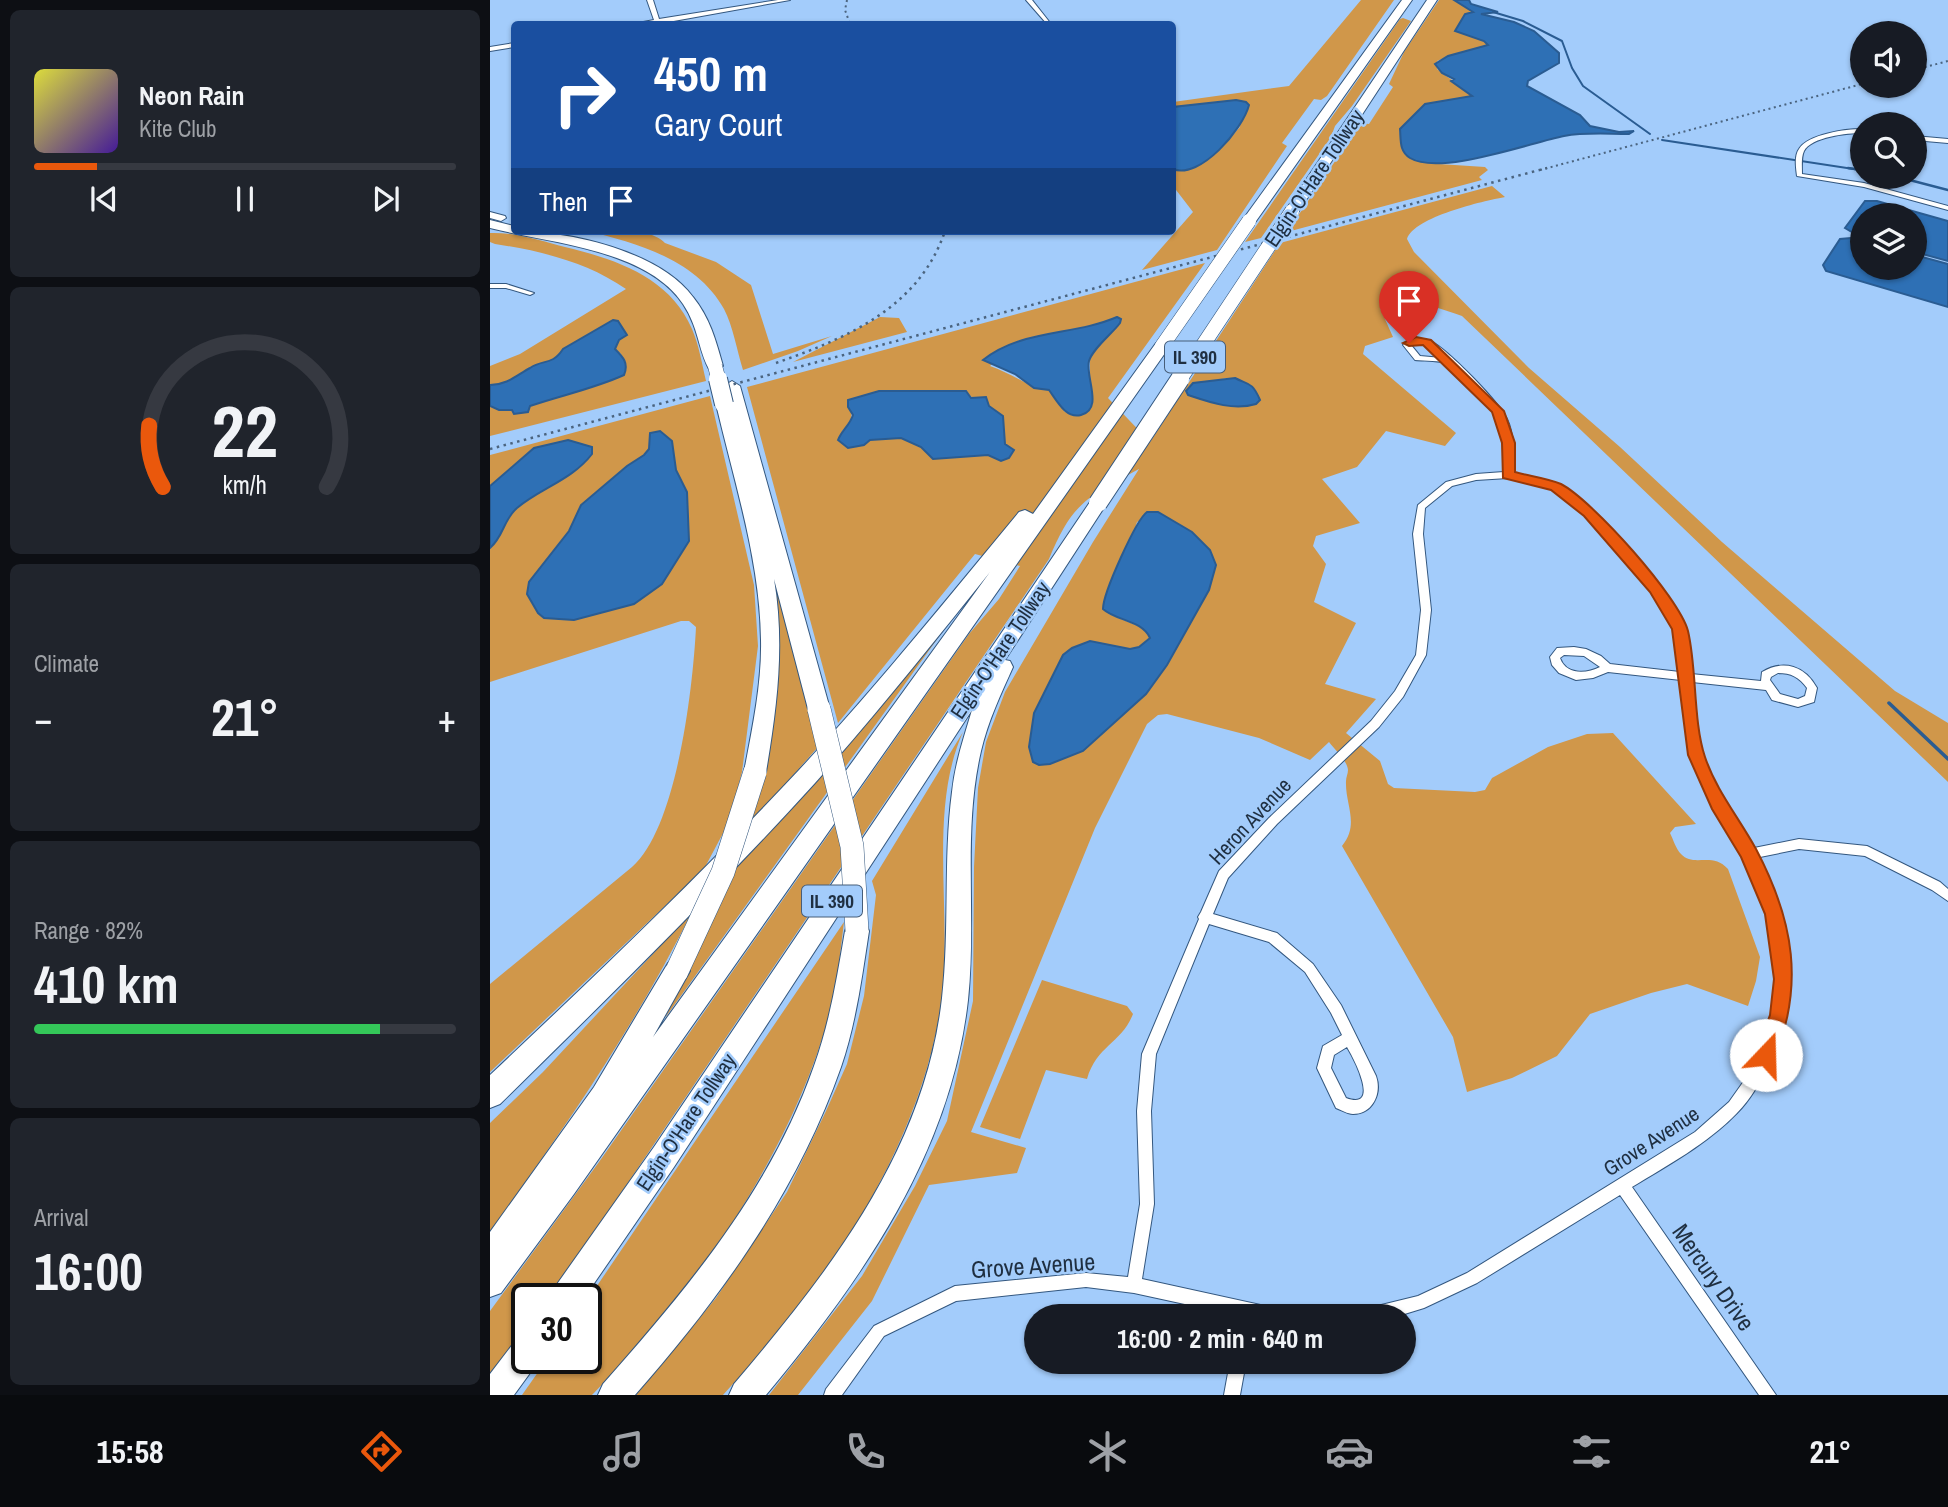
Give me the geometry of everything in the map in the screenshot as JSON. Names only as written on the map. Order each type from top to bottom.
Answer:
[{"type":"highway","points":[[1378,37],[1400,0]]},
{"type":"highway","points":[[1378,37],[1406,0]]},
{"type":"highway","name":"Elgin-O'Hare Tollway","points":[[576,1283],[664,1157],[1432,0]]},
{"type":"highway","name":"Elgin-O'Hare Tollway","points":[[490,1282],[564,1184],[999,560],[1162,346],[1378,37]]},
{"type":"highway","points":[[537,235],[610,252],[665,278],[677,288],[697,313],[721,365]]},
{"type":"highway","points":[[576,235],[638,251],[666,265],[688,280],[707,301],[716,317],[721,365],[730,402],[819,709],[853,843],[859,896],[857,931],[846,1006],[836,1046],[807,1122],[783,1170],[719,1271],[670,1333],[614,1395]]},
{"type":"highway","points":[[490,1257],[604,1097],[677,971],[723,872],[755,772],[770,680],[771,637],[762,566],[730,402]]},
{"type":"highway","points":[[745,1395],[793,1340],[841,1277],[882,1213],[907,1166],[941,1071],[955,1001],[958,823],[969,754],[989,693],[1076,550],[1080,532]]},
{"type":"highway","points":[[490,1094],[678,912],[777,809],[999,560]]},
{"type":"highway","points":[[494,1395],[511,1372]]},
{"type":"street","points":[[650,0],[657,21]]},
{"type":"street","points":[[663,21],[787,0]]},
{"type":"street","points":[[1029,0],[1046,21]]},
{"type":"street","points":[[490,50],[511,46]]},
{"type":"street","points":[[1850,132],[1808,143],[1801,149],[1799,175],[1850,183]]},
{"type":"street","points":[[1927,139],[1948,141]]},
{"type":"street","points":[[1879,189],[1948,208]]},
{"type":"street","points":[[490,286],[506,286],[530,293]]},
{"type":"street","points":[[1446,361],[1498,411],[1508,443],[1508,475]]},
{"type":"street","name":"Grove Avenue","points":[[1415,1304],[1462,1283],[1700,1137],[1722,1119],[1756,1076],[1775,1034],[1784,979],[1771,904],[1749,854],[1718,804],[1696,755],[1680,629],[1655,588],[1589,512],[1556,487],[1508,475]]},
{"type":"street","name":"Heron Avenue","points":[[1135,1285],[1147,1204],[1144,1111],[1149,1054],[1223,875],[1273,821],[1375,724],[1399,694],[1421,655],[1426,610],[1418,534],[1421,506],[1449,484],[1476,477],[1508,475]]},
{"type":"street","points":[[1607,668],[1766,686]]},
{"type":"street","points":[[1749,854],[1799,844],[1867,851],[1936,886],[1948,896]]},
{"type":"street","points":[[1204,917],[1273,937],[1309,968],[1351,1037],[1371,1081],[1370,1096],[1364,1104],[1352,1107],[1341,1103],[1324,1068],[1328,1051],[1351,1037]]},
{"type":"street","name":"Mercury Drive","points":[[1622,1185],[1768,1395]]},
{"type":"street","name":"Grove Avenue","points":[[832,1395],[879,1331],[955,1294],[1086,1280],[1135,1285],[1208,1304]]},
{"type":"street","points":[[1232,1395],[1236,1374]]},
{"type":"shaded area","points":[[1361,0],[1394,0],[1327,96],[1321,100],[1314,99],[1282,143],[1287,146],[1217,250],[1142,270],[1173,235],[1176,235],[1176,231],[1193,212],[1176,190],[1176,169],[1201,164],[1219,150],[1240,127],[1226,101],[1176,107],[1176,102],[1289,86]]},
{"type":"shaded area","points":[[1439,0],[1454,0],[1473,11],[1465,14],[1476,38],[1488,43],[1478,49],[1437,61],[1437,69],[1472,96],[1450,100],[1439,164],[1485,167],[1488,170],[1479,177],[1482,180],[1287,232],[1361,123],[1369,124],[1393,87],[1389,84],[1404,52]]},
{"type":"shaded area","points":[[1400,19],[1411,21],[1335,126],[1331,137],[1261,238],[1245,242]]},
{"type":"shaded area","points":[[1492,186],[1505,197],[1450,211],[1412,231],[1407,239],[1414,252],[1529,368],[1620,447],[1722,542],[1895,691],[1948,723],[1948,782],[1462,316],[1411,303],[1380,308],[1393,337],[1365,346],[1363,354],[1456,433],[1445,446],[1386,431],[1357,467],[1322,479],[1360,523],[1316,536],[1313,546],[1326,564],[1314,602],[1356,623],[1325,684],[1376,699],[1346,733],[1380,761],[1388,784],[1394,788],[1475,792],[1485,790],[1492,778],[1548,747],[1587,734],[1613,733],[1696,824],[1675,827],[1670,833],[1679,852],[1692,860],[1716,861],[1728,869],[1760,957],[1748,1006],[1687,984],[1651,993],[1590,1014],[1557,1056],[1512,1078],[1467,1092],[1453,1037],[1342,846],[1351,822],[1346,790],[1348,770],[1340,755],[1329,742],[1310,760],[1259,738],[1167,714],[1158,715],[1147,724],[1095,828],[971,1132],[1026,1148],[1017,1173],[929,1185],[872,1301],[798,1395],[769,1395],[862,1276],[915,1186],[947,1121],[973,1001],[974,867],[978,788],[986,742],[1005,692],[1139,469],[1094,495],[1074,513],[1049,559],[558,1283],[511,1283],[511,1347],[490,1375],[490,1311],[599,1162],[969,634],[999,599],[1020,566],[975,554],[838,723],[747,387],[1205,263],[1108,398],[1150,442],[1280,243]],"holes":[[[1117,317],[1090,357],[1090,384],[1065,412],[1049,390],[990,366],[1018,341],[1103,323]],[[1228,378],[1239,381],[1256,404],[1230,406],[1188,395],[1204,382]],[[879,391],[966,391],[1003,416],[1004,444],[1001,461],[989,455],[933,459],[921,447],[901,438],[870,440],[842,431],[849,424],[851,417],[848,401]],[[1158,512],[1192,532],[1146,694],[1083,751],[1050,764],[1034,727],[1034,713],[1063,655],[1130,649],[1139,647],[1150,637],[1143,628],[1109,614],[1137,522]]]},
{"type":"shaded area","points":[[490,233],[528,237],[603,258],[655,283],[670,296],[692,329],[706,381],[490,436],[490,403],[491,406],[528,412],[530,406],[624,375],[621,354],[615,349],[619,340],[604,327],[563,349],[558,356],[545,364],[530,367],[524,374],[499,385],[490,385],[490,366],[520,354],[626,289],[596,272],[563,259],[490,242]]},
{"type":"shaded area","points":[[603,235],[651,235],[716,262],[751,285],[773,354],[832,336],[743,370],[727,316],[712,292],[682,266],[626,241]]},
{"type":"shaded area","points":[[880,317],[899,318],[907,332],[793,362]]},
{"type":"shaded area","points":[[710,396],[754,585],[758,646],[742,772],[729,822],[704,869],[490,1072],[490,984],[632,867],[648,848],[661,821],[680,755],[691,684],[696,627],[689,621],[681,621],[490,682],[490,455]]},
{"type":"shaded area","points":[[777,572],[818,747],[750,824],[766,761],[775,700],[778,638],[772,573]]},
{"type":"shaded area","points":[[953,617],[665,1018],[738,862]]},
{"type":"shaded area","points":[[963,732],[952,762],[946,794],[943,861],[944,963],[936,1034],[912,1112],[896,1150],[857,1223],[813,1290],[781,1331],[723,1395],[636,1395],[716,1298],[787,1192],[847,1064],[864,996],[876,895],[872,881]]},
{"type":"shaded area","points":[[692,912],[647,995],[598,1076],[490,1231],[490,1123],[543,1072]]},
{"type":"shaded area","points":[[844,922],[835,990],[824,1033],[808,1077],[767,1165],[716,1248],[653,1331],[592,1395],[522,1395],[537,1374],[602,1374],[602,1283],[599,1283]]},
{"type":"shaded area","points":[[1042,980],[1127,1006],[1133,1014],[1122,1032],[1097,1059],[1087,1079],[1046,1070],[1020,1139],[980,1127]]},
{"type":"water","points":[[1454,0],[1469,0],[1471,4],[1498,12],[1481,14],[1514,22],[1534,31],[1559,53],[1559,63],[1528,81],[1527,86],[1580,115],[1590,126],[1619,132],[1634,131],[1629,134],[1564,136],[1463,161],[1424,163],[1410,158],[1402,149],[1400,129],[1425,104],[1472,96],[1451,81],[1454,79],[1442,73],[1435,64],[1448,56],[1488,45],[1484,41],[1455,31],[1465,14],[1473,12]]},
{"type":"water","points":[[1236,100],[1249,105],[1238,127],[1219,150],[1195,167],[1184,170],[1176,169],[1176,107]]},
{"type":"water","points":[[1877,201],[1884,203],[1864,203]]},
{"type":"water","points":[[1927,215],[1948,221],[1948,261],[1927,255]]},
{"type":"water","points":[[1850,238],[1850,278],[1826,271],[1823,265],[1840,239]]},
{"type":"water","points":[[1927,258],[1948,264],[1948,307],[1856,280],[1927,280]]},
{"type":"water","points":[[1117,317],[1121,319],[1120,323],[1094,351],[1089,361],[1093,399],[1088,412],[1081,415],[1066,412],[1049,390],[1034,388],[1015,374],[983,360],[1014,343]]},
{"type":"water","points":[[613,320],[618,321],[627,335],[619,340],[615,349],[623,358],[624,375],[530,406],[528,412],[514,414],[512,410],[499,410],[490,406],[490,385],[507,381],[535,365],[551,360],[563,349]]},
{"type":"water","points":[[1235,378],[1255,390],[1260,400],[1256,404],[1239,407],[1221,405],[1188,395],[1186,391],[1193,383]]},
{"type":"water","points":[[879,391],[966,391],[971,398],[986,397],[989,406],[1003,416],[1005,444],[1014,450],[1009,458],[1001,461],[988,455],[933,459],[921,447],[901,438],[870,440],[864,445],[848,448],[838,440],[853,415],[848,407],[848,400]]},
{"type":"water","points":[[660,431],[672,441],[676,470],[687,492],[689,541],[662,584],[634,604],[574,620],[544,618],[527,594],[529,582],[569,531],[581,505],[644,455],[649,449],[650,433]]},
{"type":"water","points":[[568,440],[592,447],[592,454],[575,471],[517,508],[490,548],[490,486],[534,448]]},
{"type":"water","points":[[1147,512],[1158,512],[1192,532],[1210,550],[1216,565],[1209,590],[1167,665],[1146,694],[1083,751],[1050,764],[1039,765],[1033,762],[1029,747],[1034,713],[1063,655],[1090,641],[1130,649],[1139,647],[1150,638],[1135,624],[1103,609],[1108,588],[1121,558],[1135,528]]},
{"type":"waterway","points":[[1493,12],[1523,21],[1562,41],[1572,68],[1583,86],[1650,134]]},
{"type":"waterway","points":[[1662,140],[1850,168]]},
{"type":"waterway","points":[[1927,185],[1948,190]]},
{"type":"waterway","points":[[1889,703],[1948,759]]},
{"type":"railway","points":[[847,0],[845,10],[849,21]]},
{"type":"railway","points":[[1927,67],[1948,61]]},
{"type":"railway","points":[[1540,170],[1850,87]]},
{"type":"railway","points":[[490,449],[1547,168]]},
{"type":"railway","points":[[776,363],[854,331],[899,300],[918,281],[943,235]]},
{"type":"route","points":[[1409,343],[1416,340],[1427,342],[1492,403],[1503,422],[1508,443],[1508,475],[1556,487],[1589,512],[1655,588],[1680,629],[1696,755],[1718,804],[1749,854],[1774,914],[1784,979],[1780,1015],[1766,1055]]}]
